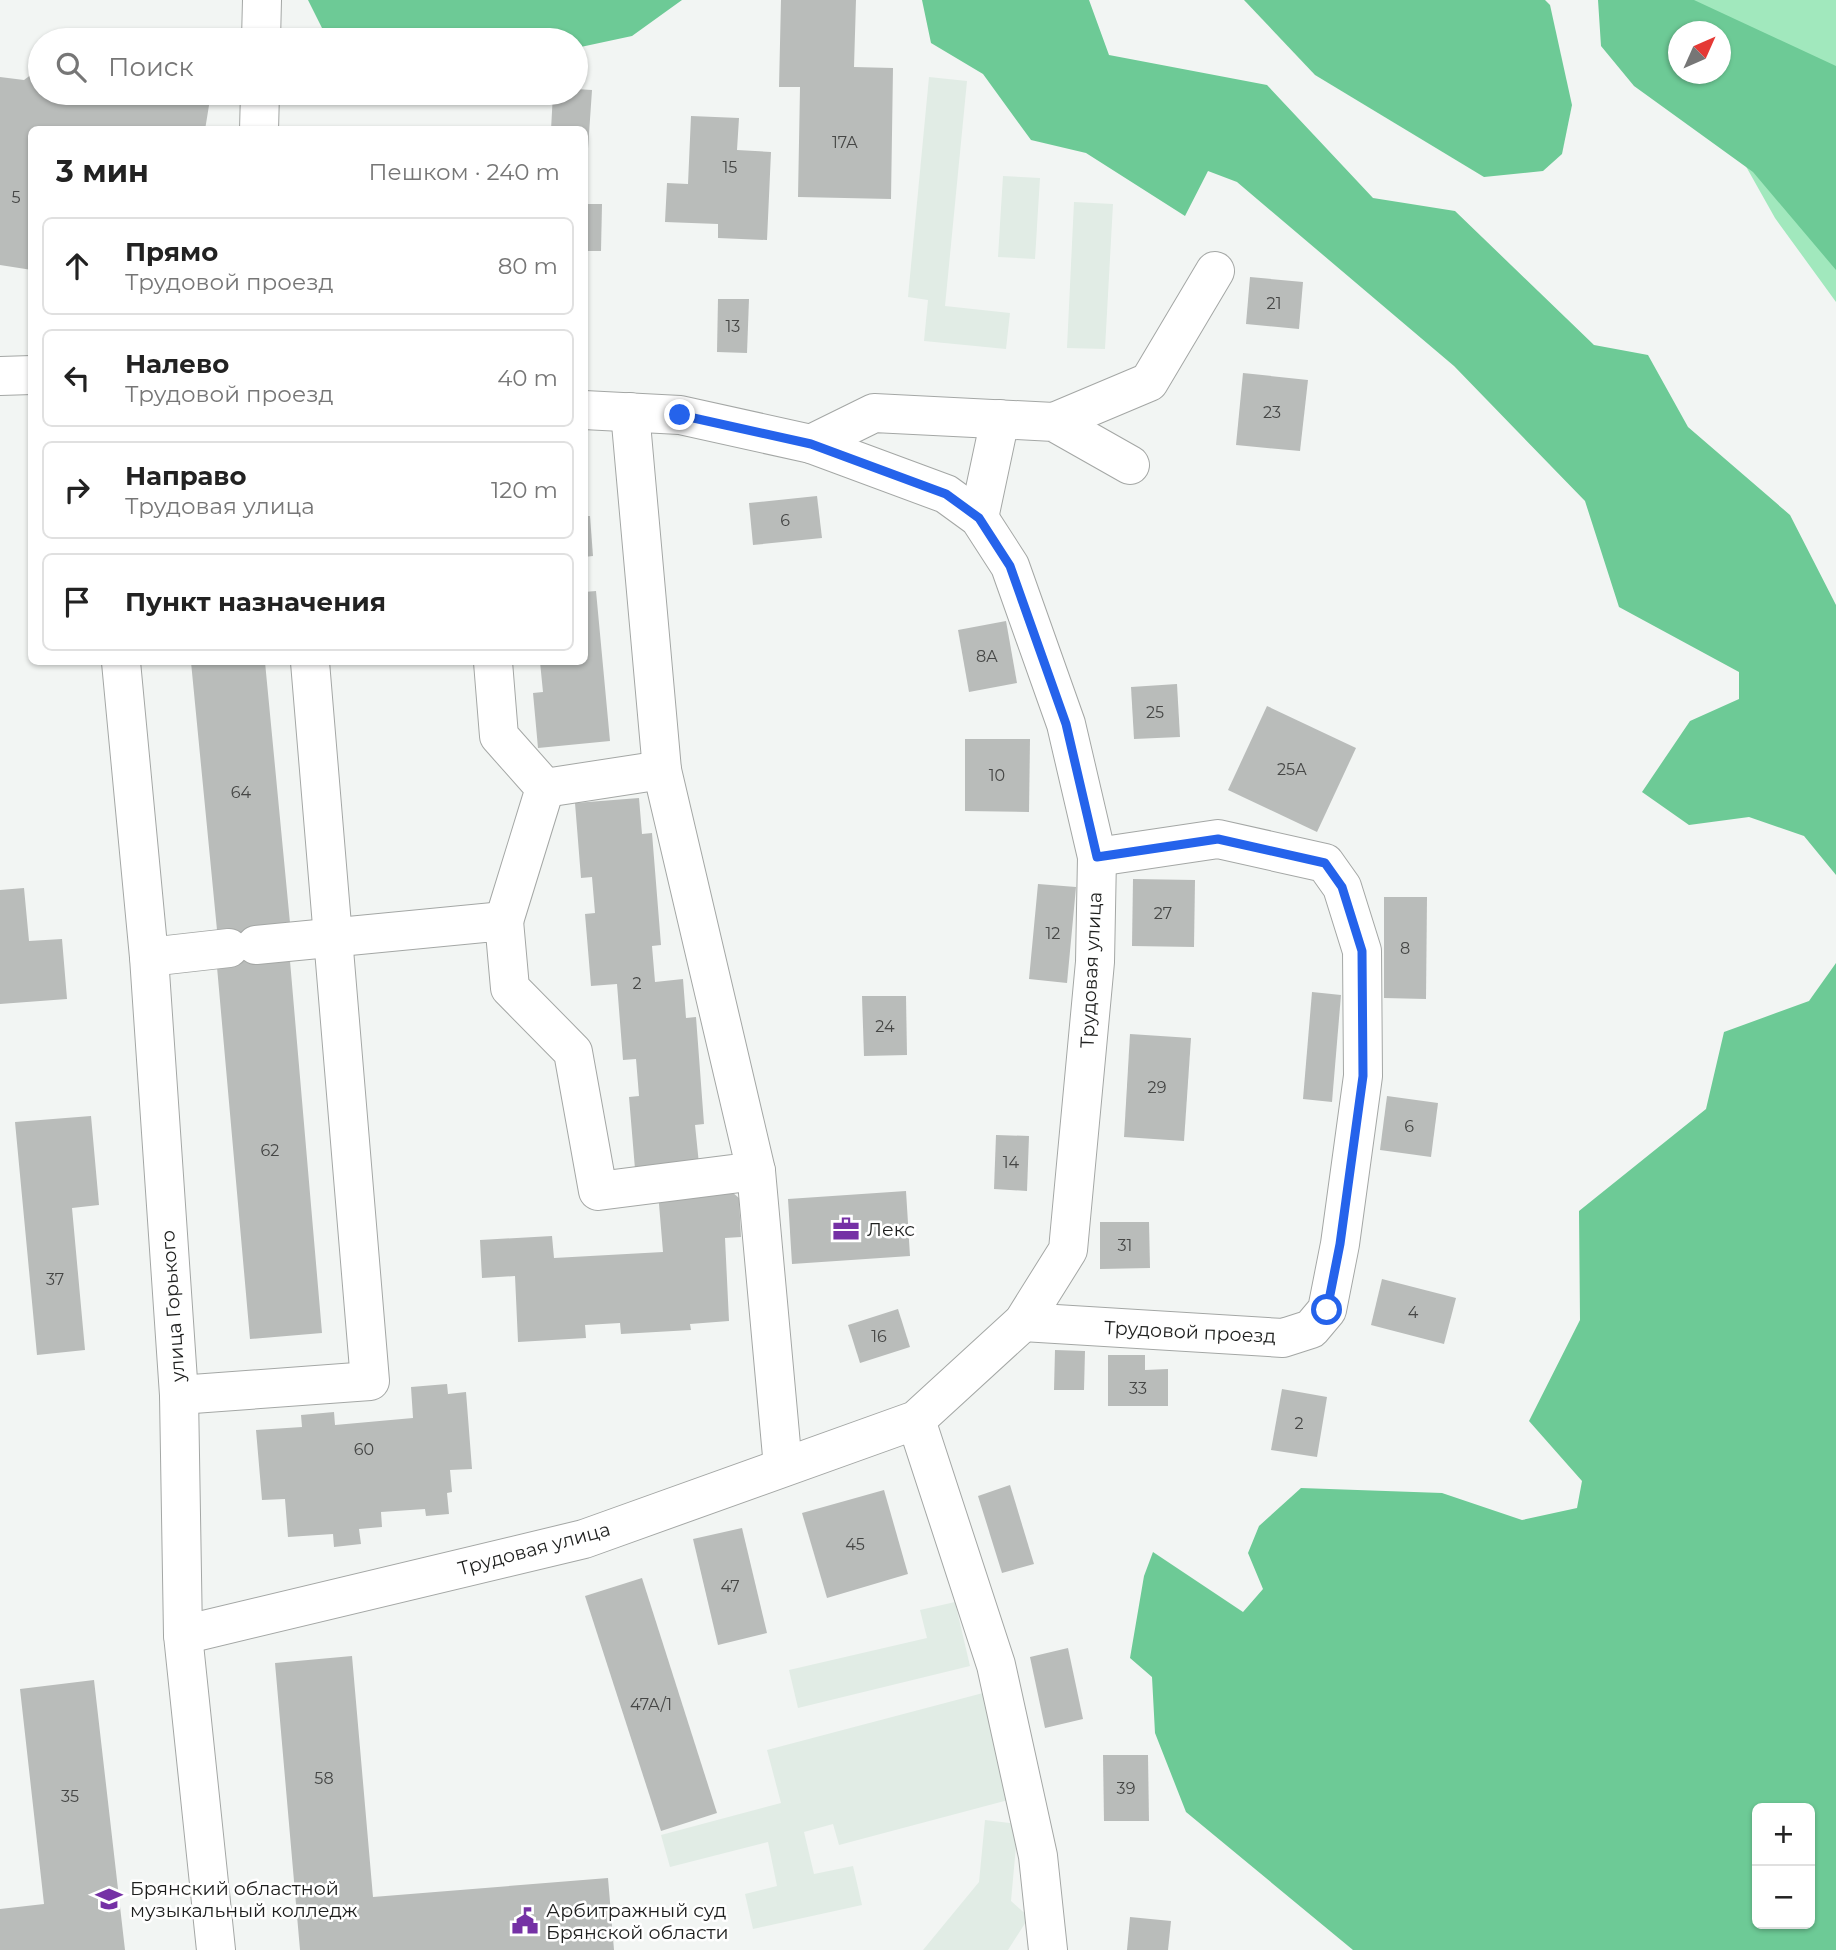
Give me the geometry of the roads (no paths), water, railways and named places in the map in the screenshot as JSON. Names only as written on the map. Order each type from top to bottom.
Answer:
[{"type":"street","points":[[261,28],[262,0]]},
{"type":"street","points":[[259,126],[260,105]]},
{"type":"street","points":[[811,444],[874,413],[1054,422],[1149,382],[1215,271]]},
{"type":"street","points":[[0,376],[28,374]]},
{"type":"street","name":"Трудовая улица","points":[[183,1635],[584,1539],[916,1420],[1023,1322],[1068,1250],[1095,962],[1097,857],[1066,724],[1010,566],[979,518],[946,494],[811,444],[680,415],[588,410]]},
{"type":"street","points":[[630,412],[662,769],[756,1171],[783,1467]]},
{"type":"street","points":[[979,518],[1000,419]]},
{"type":"street","points":[[1054,422],[1130,465]]},
{"type":"street","name":"улица Горького","points":[[121,665],[149,957],[179,1395],[183,1635],[216,1950]]},
{"type":"street","points":[[179,1395],[370,1381],[310,665]]},
{"type":"street","points":[[493,665],[499,736],[545,788]]},
{"type":"street","points":[[545,788],[662,769]]},
{"type":"street","points":[[545,788],[503,921],[510,988],[573,1052],[598,1191],[756,1171]]},
{"type":"street","name":"Трудовой проезд","points":[[1023,1322],[1283,1338],[1311,1329],[1327,1310],[1340,1244],[1363,1076],[1362,951],[1342,887],[1325,863],[1218,839],[1097,857]]},
{"type":"street","points":[[149,957],[503,921]]},
{"type":"street","points":[[916,1420],[996,1665],[1038,1856],[1048,1950]]},
{"type":"place","name":"Лекс","points":[[846,1229]]},
{"type":"place","name":"Брянский областной музыкальный колледж","points":[[109,1899]]},
{"type":"place","name":"Арбитражный суд Брянской области","points":[[525,1921]]}]
